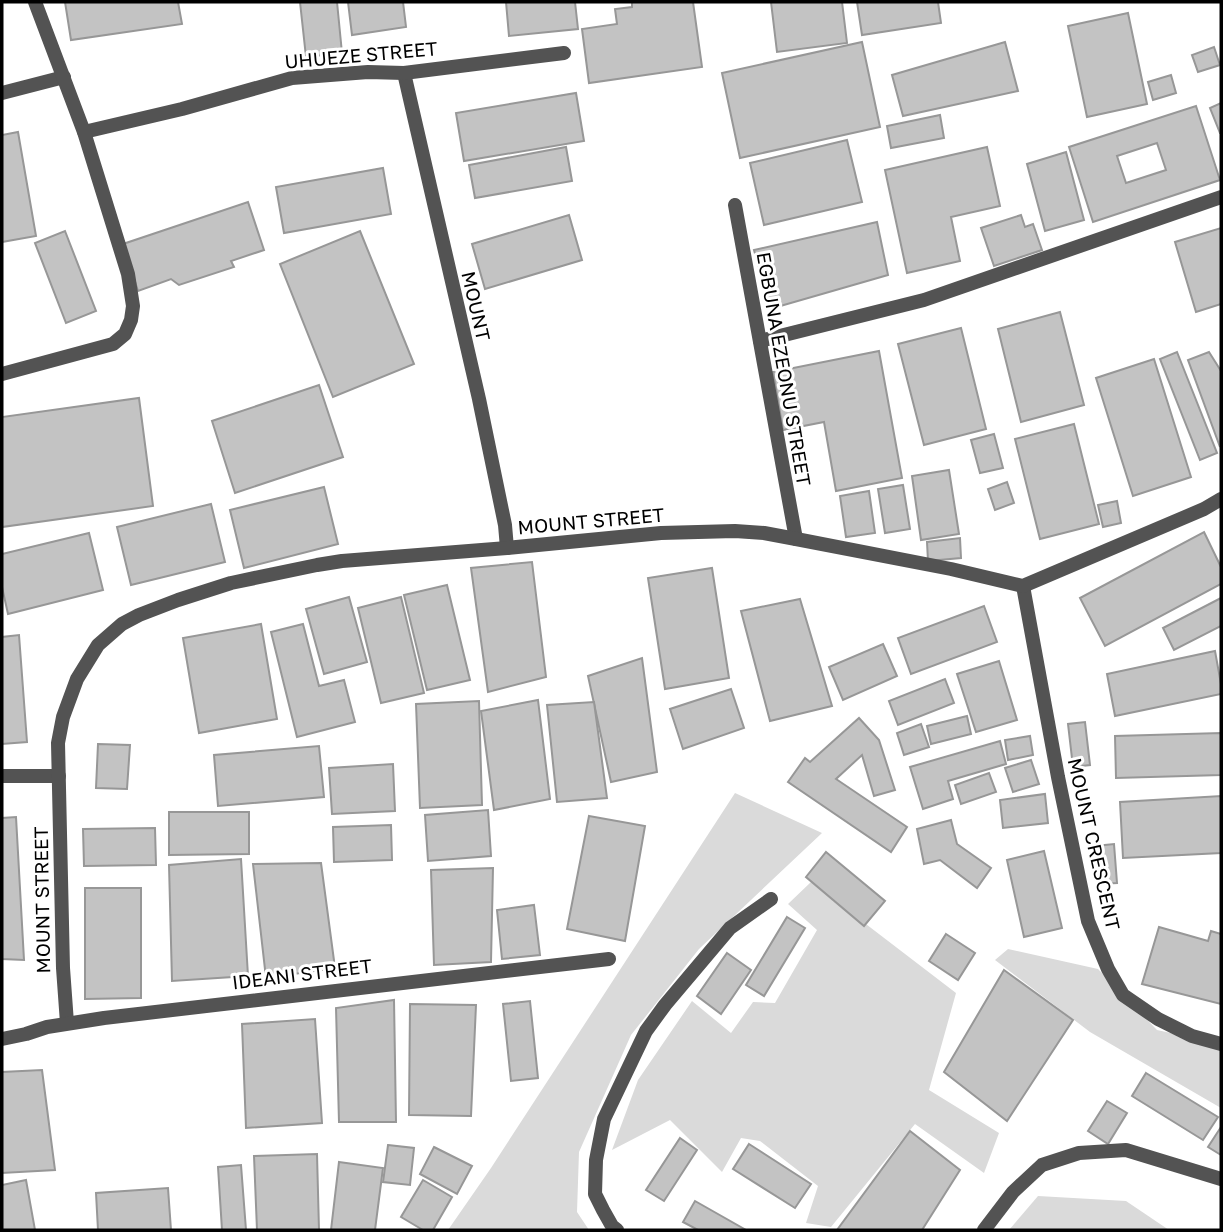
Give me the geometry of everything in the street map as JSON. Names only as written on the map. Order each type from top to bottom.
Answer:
[{"type":"street","points":[[2,374],[113,344],[125,334],[133,306],[128,274],[84,132],[35,2]]},
{"type":"street","name":"UHUEZE STREET","points":[[84,132],[182,109],[292,78],[368,72],[404,73],[564,53]]},
{"type":"street","name":"MOUNT","points":[[404,73],[479,399],[505,525],[507,548]]},
{"type":"street","points":[[2,93],[64,77]]},
{"type":"street","points":[[760,341],[924,300],[1221,197]]},
{"type":"street","name":"EGBUNA EZEONU STREET","points":[[735,205],[796,539]]},
{"type":"street","points":[[1023,586],[1204,509],[1221,499]]},
{"type":"street","name":"MOUNT STREET","points":[[67,1023],[62,968],[58,743],[63,717],[77,679],[98,645],[122,624],[139,615],[231,583],[342,561],[661,533],[764,533],[951,569],[1023,586]]},
{"type":"street","name":"MOUNT CRESCENT","points":[[1023,586],[1088,921],[1108,969],[1123,995],[1158,1019],[1192,1036],[1221,1044]]},
{"type":"street","points":[[2,776],[59,776]]},
{"type":"street","points":[[617,1230],[595,1194],[596,1160],[604,1119],[646,1031],[730,928],[772,899]]},
{"type":"street","name":"IDEANI STREET","points":[[2,1039],[67,1023],[608,959]]},
{"type":"street","points":[[984,1230],[1013,1192],[1042,1165],[1079,1153],[1126,1150],[1221,1179]]},
{"type":"shaded area","points":[[735,793],[822,833],[699,949],[631,1035],[579,1152],[577,1212],[589,1230],[448,1230],[491,1168]]},
{"type":"shaded area","points":[[811,882],[956,993],[929,1090],[999,1133],[984,1173],[915,1124],[831,1227],[806,1223],[818,1186],[760,1141],[741,1138],[722,1172],[670,1120],[612,1150],[638,1080],[692,1001],[731,1033],[753,1002],[775,1003],[817,930],[788,904]]},
{"type":"shaded area","points":[[1008,949],[1098,969],[1157,1030],[1221,1044],[1221,1108],[1090,1032],[995,960]]},
{"type":"shaded area","points":[[1038,1196],[1126,1201],[1169,1230],[1009,1230]]},
{"type":"building","points":[[65,2],[178,2],[182,24],[71,40]]},
{"type":"building","points":[[300,2],[337,2],[342,53],[306,57]]},
{"type":"building","points":[[348,2],[403,2],[406,27],[352,35]]},
{"type":"building","points":[[506,2],[575,2],[578,29],[509,36]]},
{"type":"building","points":[[632,2],[693,2],[702,67],[589,83],[582,29],[617,24],[615,9],[632,7]]},
{"type":"building","points":[[771,2],[842,2],[847,43],[777,52]]},
{"type":"building","points":[[857,2],[938,2],[941,23],[862,35]]},
{"type":"building","points":[[1128,13],[1147,104],[1087,117],[1068,26]]},
{"type":"building","points":[[862,42],[880,127],[740,158],[722,73]]},
{"type":"building","points":[[1005,42],[1018,91],[903,116],[892,75]]},
{"type":"building","points":[[1214,47],[1220,65],[1198,72],[1192,55]]},
{"type":"building","points":[[1171,75],[1176,93],[1153,100],[1148,82]]},
{"type":"building","points":[[576,93],[584,141],[464,161],[456,113]]},
{"type":"building","points":[[1221,103],[1221,133],[1220,133],[1210,108]]},
{"type":"building","points":[[1196,106],[1220,180],[1093,222],[1069,147]],"holes":[[[1157,143],[1166,170],[1126,183],[1117,156]]]},
{"type":"building","points":[[940,115],[944,138],[891,148],[887,126]]},
{"type":"building","points":[[18,132],[36,236],[2,242],[2,135]]},
{"type":"building","points":[[847,140],[862,202],[764,225],[750,163]]},
{"type":"building","points":[[566,147],[572,181],[475,198],[469,165]]},
{"type":"building","points":[[987,147],[1000,206],[951,217],[960,261],[907,273],[885,170]]},
{"type":"building","points":[[1066,152],[1084,220],[1045,231],[1027,164]]},
{"type":"building","points":[[383,168],[391,214],[284,233],[276,187]]},
{"type":"building","points":[[248,202],[264,250],[231,261],[234,267],[179,285],[171,279],[138,291],[123,244]]},
{"type":"building","points":[[569,215],[582,260],[485,289],[472,244]]},
{"type":"building","points":[[1021,215],[1025,227],[1033,224],[1042,250],[994,266],[981,228]]},
{"type":"building","points":[[877,222],[888,275],[770,309],[754,250]]},
{"type":"building","points":[[1221,228],[1221,304],[1196,312],[1175,242]]},
{"type":"building","points":[[65,231],[96,311],[66,323],[35,243]]},
{"type":"building","points":[[360,231],[414,364],[333,397],[280,264]]},
{"type":"building","points":[[1060,312],[1084,405],[1021,422],[998,329]]},
{"type":"building","points":[[961,328],[986,429],[924,445],[898,344]]},
{"type":"building","points":[[879,351],[902,478],[836,491],[824,422],[783,430],[773,372]]},
{"type":"building","points":[[1177,352],[1217,453],[1200,460],[1160,359]]},
{"type":"building","points":[[1209,352],[1221,371],[1220,447],[1188,360]]},
{"type":"building","points":[[1154,359],[1191,477],[1133,496],[1096,378]]},
{"type":"building","points":[[319,385],[343,457],[235,493],[212,421]]},
{"type":"building","points":[[139,398],[153,506],[2,527],[2,417]]},
{"type":"building","points":[[1074,424],[1099,524],[1040,539],[1015,439]]},
{"type":"building","points":[[994,434],[1003,468],[980,473],[971,440]]},
{"type":"building","points":[[949,470],[959,534],[921,540],[912,476]]},
{"type":"building","points":[[1007,482],[1014,503],[995,510],[988,489]]},
{"type":"building","points":[[903,485],[910,529],[885,533],[878,489]]},
{"type":"building","points":[[324,487],[338,544],[244,568],[230,510]]},
{"type":"building","points":[[869,491],[875,533],[846,537],[840,496]]},
{"type":"building","points":[[1117,501],[1121,523],[1103,527],[1098,505]]},
{"type":"building","points":[[211,504],[225,562],[131,585],[117,527]]},
{"type":"building","points":[[1204,532],[1221,567],[1221,584],[1105,646],[1080,598]]},
{"type":"building","points":[[89,533],[103,590],[8,614],[2,587],[2,554]]},
{"type":"building","points":[[960,538],[961,558],[928,561],[927,542]]},
{"type":"building","points":[[532,562],[546,677],[488,692],[471,568]]},
{"type":"building","points":[[712,568],[729,678],[665,689],[648,578]]},
{"type":"building","points":[[447,585],[470,680],[427,690],[404,595]]},
{"type":"building","points":[[349,597],[367,662],[324,674],[306,609]]},
{"type":"building","points":[[401,597],[424,693],[381,703],[358,608]]},
{"type":"building","points":[[1221,598],[1221,626],[1174,650],[1163,628]]},
{"type":"building","points":[[800,599],[832,706],[770,721],[741,611]]},
{"type":"building","points":[[984,606],[997,642],[911,674],[898,638]]},
{"type":"building","points":[[261,624],[277,719],[199,733],[183,638]]},
{"type":"building","points":[[303,624],[319,686],[344,680],[355,722],[297,737],[271,632]]},
{"type":"building","points":[[19,635],[27,742],[2,744],[2,637]]},
{"type":"building","points":[[883,644],[897,676],[843,700],[829,667]]},
{"type":"building","points":[[1215,651],[1221,694],[1115,716],[1107,674]]},
{"type":"building","points":[[642,658],[657,772],[611,782],[588,676]]},
{"type":"building","points":[[999,661],[1017,720],[976,732],[957,674]]},
{"type":"building","points":[[945,679],[954,703],[898,725],[889,701]]},
{"type":"building","points":[[731,689],[744,728],[683,749],[670,709]]},
{"type":"building","points":[[538,700],[550,799],[494,810],[481,711]]},
{"type":"building","points":[[479,701],[482,805],[420,808],[416,704]]},
{"type":"building","points":[[594,702],[607,798],[557,802],[547,705]]},
{"type":"building","points":[[967,716],[971,734],[931,744],[927,726]]},
{"type":"building","points":[[859,718],[879,740],[895,790],[874,796],[862,755],[836,779],[907,827],[891,852],[788,782],[805,758],[810,762]]},
{"type":"building","points":[[1085,722],[1090,765],[1073,767],[1068,724]]},
{"type":"building","points":[[921,724],[929,747],[904,755],[897,733]]},
{"type":"building","points":[[1221,733],[1221,775],[1116,778],[1115,736]]},
{"type":"building","points":[[1030,736],[1033,755],[1008,760],[1005,740]]},
{"type":"building","points":[[1000,741],[1006,764],[948,781],[953,799],[923,809],[910,767]]},
{"type":"building","points":[[98,744],[130,745],[127,789],[96,788]]},
{"type":"building","points":[[319,746],[324,797],[218,806],[214,755]]},
{"type":"building","points":[[1031,760],[1039,784],[1013,792],[1005,768]]},
{"type":"building","points":[[393,764],[395,811],[332,814],[329,768]]},
{"type":"building","points":[[989,773],[996,792],[961,804],[955,785]]},
{"type":"building","points":[[1045,794],[1048,823],[1003,828],[1000,800]]},
{"type":"building","points":[[1221,796],[1221,853],[1123,858],[1120,802]]},
{"type":"building","points":[[488,810],[491,856],[428,861],[425,815]]},
{"type":"building","points":[[169,812],[249,812],[249,854],[169,855]]},
{"type":"building","points":[[589,816],[645,826],[625,941],[567,929]]},
{"type":"building","points":[[16,817],[24,960],[2,959],[2,818]]},
{"type":"building","points":[[951,820],[957,844],[991,868],[977,888],[940,860],[924,864],[917,829]]},
{"type":"building","points":[[391,825],[392,860],[334,862],[333,827]]},
{"type":"building","points":[[155,828],[156,865],[84,866],[83,829]]},
{"type":"building","points":[[1114,844],[1117,883],[1098,884],[1095,846]]},
{"type":"building","points":[[1044,851],[1062,928],[1024,937],[1007,860]]},
{"type":"building","points":[[826,852],[885,901],[864,926],[806,877]]},
{"type":"building","points":[[241,859],[248,976],[172,981],[169,865]]},
{"type":"building","points":[[321,863],[335,968],[266,978],[253,864]]},
{"type":"building","points":[[493,868],[491,962],[434,965],[431,870]]},
{"type":"building","points":[[85,888],[141,888],[141,998],[85,999]]},
{"type":"building","points":[[534,905],[540,955],[502,959],[497,910]]},
{"type":"building","points":[[787,917],[805,928],[764,996],[746,985]]},
{"type":"building","points":[[1159,927],[1208,941],[1211,931],[1221,934],[1221,1004],[1142,984]]},
{"type":"building","points":[[946,934],[975,953],[958,980],[929,961]]},
{"type":"building","points":[[727,953],[751,970],[721,1014],[697,996]]},
{"type":"building","points":[[1004,970],[1073,1020],[1007,1121],[944,1072]]},
{"type":"building","points":[[394,1000],[396,1122],[339,1122],[336,1008]]},
{"type":"building","points":[[530,1001],[538,1078],[511,1081],[503,1004]]},
{"type":"building","points":[[410,1004],[476,1005],[471,1116],[409,1115]]},
{"type":"building","points":[[315,1019],[322,1123],[246,1128],[242,1024]]},
{"type":"building","points":[[42,1070],[55,1170],[2,1173],[2,1072]]},
{"type":"building","points":[[1146,1073],[1218,1117],[1203,1140],[1132,1096]]},
{"type":"building","points":[[1107,1101],[1127,1113],[1108,1144],[1088,1131]]},
{"type":"building","points":[[1221,1127],[1221,1155],[1208,1147]]},
{"type":"building","points":[[910,1131],[960,1170],[922,1230],[837,1230]]},
{"type":"building","points":[[680,1138],[697,1150],[664,1201],[646,1190]]},
{"type":"building","points":[[749,1144],[811,1184],[795,1208],[733,1169]]},
{"type":"building","points":[[388,1145],[414,1148],[410,1185],[383,1182]]},
{"type":"building","points":[[434,1147],[472,1166],[457,1194],[420,1174]]},
{"type":"building","points":[[317,1154],[319,1230],[257,1230],[254,1156]]},
{"type":"building","points":[[339,1162],[383,1168],[375,1230],[331,1230]]},
{"type":"building","points":[[241,1165],[246,1230],[222,1230],[218,1167]]},
{"type":"building","points":[[26,1180],[35,1230],[2,1230],[2,1185]]},
{"type":"building","points":[[423,1180],[452,1197],[433,1230],[423,1230],[401,1217]]},
{"type":"building","points":[[168,1188],[171,1230],[98,1230],[96,1193]]},
{"type":"building","points":[[695,1201],[746,1230],[698,1230],[683,1222]]}]
